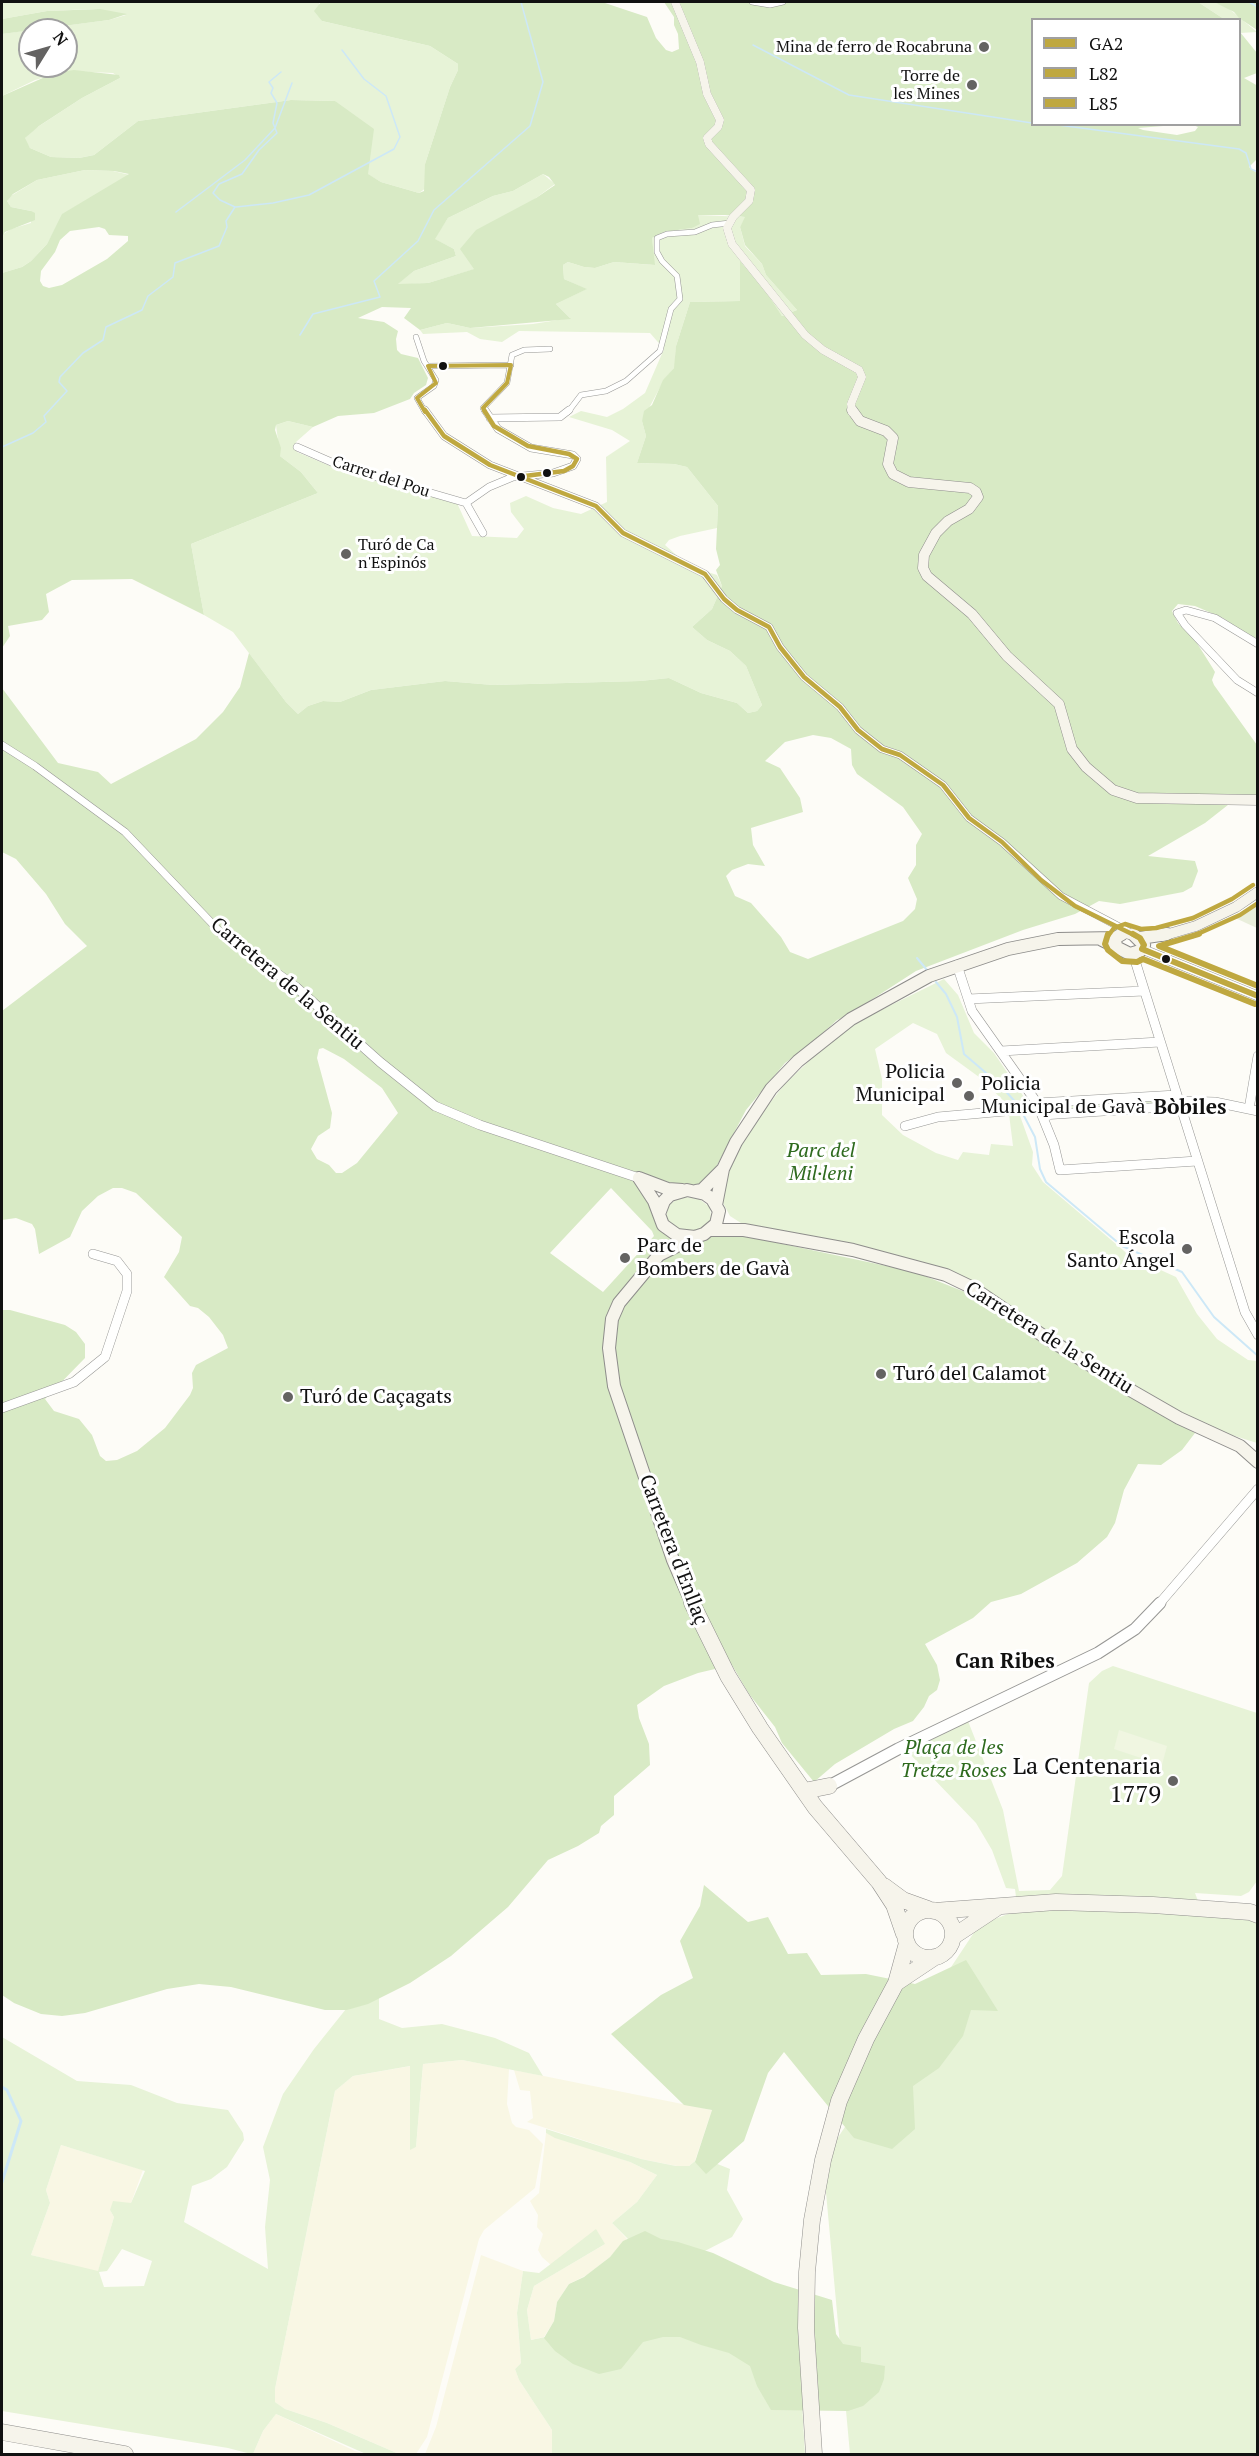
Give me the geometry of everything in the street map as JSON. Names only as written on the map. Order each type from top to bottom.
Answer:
[{"type":"street","points":[[490,418],[560,417],[565,415],[581,395],[601,393],[621,384],[655,356],[663,345],[670,309],[680,299],[677,276],[660,258],[656,240],[664,235],[695,232],[710,225],[729,222],[749,201],[751,190],[707,141],[720,124],[720,120],[707,94],[700,62],[676,2]]},
{"type":"street","points":[[753,2],[770,4],[783,2]]},
{"type":"street","points":[[729,222],[733,247],[805,335],[823,350],[859,370],[862,378],[850,404],[852,412],[860,421],[886,431],[892,438],[888,464],[893,474],[909,482],[960,486],[976,492],[978,497],[976,503],[948,520],[936,533],[924,555],[923,568],[936,585],[972,614],[1007,656],[1059,704],[1069,742],[1086,767],[1113,790],[1137,798],[1257,798]]},
{"type":"street","points":[[416,337],[436,383],[417,398],[433,424],[452,441],[485,462],[596,506],[623,533],[705,574],[737,610],[769,627],[780,646],[804,676],[840,707],[858,730],[882,749],[900,755],[943,785],[969,818],[1002,842],[1061,896],[1116,937],[1125,953],[1138,944],[1217,917],[1257,892]]},
{"type":"street","points":[[483,532],[466,503],[500,482],[513,477],[564,471],[571,468],[576,459],[568,454],[528,446],[498,429],[485,411],[484,406],[507,382],[511,356],[517,352],[550,349]]},
{"type":"street","points":[[428,366],[511,365]]},
{"type":"street","name":"Carrer del Pou","points":[[297,447],[345,468],[466,503]]},
{"type":"street","points":[[1257,644],[1215,618],[1186,610],[1178,611],[1180,619],[1237,680],[1257,693]]},
{"type":"street","name":"Carretera de la Sentiu","points":[[2,745],[36,765],[125,832],[224,936],[296,987],[380,1062],[435,1106],[480,1125],[668,1188],[692,1191]]},
{"type":"street","points":[[661,1220],[677,1235],[695,1237],[711,1230],[719,1218],[718,1208],[723,1169],[742,1130],[771,1089],[798,1061],[851,1019],[924,979],[957,965],[1037,942],[1101,939],[1125,933],[1138,944],[1257,996]]},
{"type":"street","points":[[1138,944],[1144,990],[1245,1312],[1257,1335]]},
{"type":"street","points":[[957,965],[968,999],[982,1028],[1001,1051],[1039,1108],[1054,1145],[1060,1170],[1197,1161]]},
{"type":"street","points":[[968,999],[1144,990]]},
{"type":"street","points":[[1001,1051],[1160,1042]]},
{"type":"street","points":[[905,1126],[938,1117],[1039,1108],[1179,1101],[1215,1102],[1253,1110],[1257,1056]]},
{"type":"street","points":[[661,1220],[664,1201],[670,1195],[702,1190],[723,1169]]},
{"type":"street","points":[[639,1178],[654,1201],[661,1220],[664,1241],[659,1255]]},
{"type":"street","points":[[692,1191],[705,1194],[718,1208]]},
{"type":"street","name":"Carretera de la Sentiu","points":[[718,1208],[726,1219],[744,1230]]},
{"type":"street","name":"Carretera de la Sentiu","points":[[711,1230],[744,1230],[853,1250],[946,1275],[973,1288],[1034,1330],[1132,1391],[1179,1418],[1240,1446]]},
{"type":"street","name":"Carretera d'Enllaç","points":[[695,1237],[659,1255],[621,1302],[612,1319],[609,1348],[614,1386],[673,1560],[702,1626],[728,1676],[760,1728],[815,1807],[879,1882],[894,1905],[906,1939]]},
{"type":"street","points":[[2,1408],[75,1382],[105,1357],[127,1291],[127,1274],[117,1261],[93,1254]]},
{"type":"street","points":[[1240,1446],[1257,1448]]},
{"type":"street","points":[[1240,1446],[1257,1462]]},
{"type":"street","points":[[804,1791],[829,1786],[904,1746],[1098,1653],[1135,1629],[1156,1608],[1257,1488]]},
{"type":"street","points":[[815,1807],[829,1786]]},
{"type":"street","name":"Carretera d'Enllaç","points":[[879,1882],[903,1899],[931,1910]]},
{"type":"street","points":[[814,2454],[806,2328],[807,2272],[812,2220],[823,2160],[839,2101],[866,2039],[896,1983],[906,1939],[907,1920],[913,1914],[931,1910],[1056,1902],[1153,1905],[1255,1912]]},
{"type":"street","points":[[896,1983],[949,1950],[954,1936],[998,1907]]},
{"type":"street","points":[[931,1910],[948,1920],[954,1936]]},
{"type":"street","points":[[906,1939],[919,1955],[935,1958]]},
{"type":"street","points":[[2,2432],[124,2454]]},
{"type":"shaded area","points":[[462,2060],[509,2069],[507,2104],[512,2123],[516,2127],[529,2130],[543,2144],[535,2188],[484,2230],[479,2239],[427,2437],[416,2454],[399,2454],[327,2423],[285,2409],[275,2402],[275,2389],[335,2091],[353,2076],[411,2066],[410,2149],[416,2147],[423,2064]]},
{"type":"shaded area","points":[[514,2070],[712,2110],[695,2161],[689,2166],[677,2166],[641,2159],[527,2122],[533,2118],[530,2091],[520,2090]]},
{"type":"shaded area","points":[[546,2133],[630,2162],[657,2175],[637,2202],[612,2223],[627,2239],[610,2257],[587,2275],[569,2284],[557,2302],[554,2321],[544,2337],[531,2340],[527,2310],[534,2286],[605,2244],[559,2259],[551,2265],[538,2250],[543,2234],[537,2227],[538,2215],[530,2201],[539,2193]]},
{"type":"shaded area","points":[[61,2145],[143,2170],[131,2203],[110,2210],[114,2217],[98,2272],[31,2255],[50,2203],[46,2190]]},
{"type":"shaded area","points":[[481,2255],[523,2271],[517,2313],[521,2363],[515,2369],[519,2380],[552,2430],[552,2454],[425,2454],[436,2427]]},
{"type":"shaded area","points":[[276,2414],[366,2454],[253,2454],[263,2431]]},
{"type":"green space","points":[[2,2],[321,2],[319,3],[322,21],[430,46],[458,64],[458,70],[450,87],[425,164],[426,188],[419,193],[381,182],[367,174],[335,101],[291,100],[138,121],[94,155],[79,158],[51,157],[30,148],[24,139],[30,132],[82,98],[120,78],[113,73],[78,71],[78,24],[126,15],[94,9],[47,11],[2,19]]},
{"type":"green space","points":[[321,2],[602,2],[647,17],[656,38],[666,50],[672,52],[679,49],[678,34],[674,25],[674,17],[664,2],[1198,2],[1222,18],[1031,18],[1031,126],[1163,126],[1138,128],[1177,135],[1195,131],[1198,127],[1196,126],[1241,126],[1241,33],[1257,53],[1257,73],[1244,78],[1258,86],[1257,159],[1249,167],[1258,174],[1257,641],[1223,618],[1195,606],[1178,604],[1172,611],[1178,623],[1195,640],[1215,672],[1212,680],[1214,685],[1257,745],[1257,796],[1233,801],[1205,823],[1148,856],[1195,861],[1198,871],[1192,887],[1183,892],[1120,904],[1099,901],[1075,914],[1023,930],[916,971],[868,1002],[862,1009],[837,1020],[811,1044],[785,1063],[746,1110],[714,1171],[697,1188],[636,1175],[649,1205],[682,1243],[712,1234],[731,1233],[915,1272],[970,1294],[1128,1395],[1195,1433],[1182,1450],[1161,1465],[1138,1464],[1124,1490],[1115,1523],[1107,1537],[1077,1563],[1021,1594],[991,1602],[973,1618],[925,1644],[937,1665],[940,1680],[937,1690],[929,1696],[913,1721],[894,1729],[835,1764],[814,1782],[782,1743],[775,1727],[749,1694],[732,1665],[698,1673],[664,1686],[637,1705],[639,1718],[649,1744],[650,1765],[614,1796],[614,1815],[601,1826],[599,1833],[548,1860],[508,1907],[451,1956],[410,1983],[368,2004],[347,2010],[325,2010],[231,1987],[199,1984],[167,1989],[85,2013],[62,2016],[41,2014],[14,2003],[2,1995],[2,1310],[10,1310],[65,1325],[76,1332],[85,1344],[85,1358],[45,1399],[54,1411],[79,1419],[92,1435],[100,1456],[106,1461],[117,1460],[137,1451],[165,1428],[190,1395],[193,1388],[192,1373],[196,1365],[228,1348],[223,1335],[209,1317],[198,1308],[190,1306],[164,1277],[179,1252],[182,1237],[136,1193],[122,1188],[113,1188],[98,1196],[82,1211],[70,1237],[39,1254],[32,1224],[16,1218],[2,1220],[2,1011],[87,946],[65,924],[46,894],[16,859],[2,852],[2,688],[58,763],[98,772],[111,784],[196,739],[223,712],[240,687],[249,653],[286,702],[298,714],[308,706],[323,701],[340,702],[371,690],[445,681],[493,685],[640,681],[669,678],[701,693],[737,703],[748,713],[757,711],[762,705],[746,666],[730,651],[707,640],[692,627],[712,609],[722,586],[716,570],[720,565],[716,549],[718,506],[687,467],[674,464],[637,463],[646,436],[642,421],[644,411],[652,405],[663,380],[674,368],[676,346],[690,302],[740,301],[740,261],[762,286],[782,316],[797,310],[766,275],[762,264],[745,245],[740,227],[745,217],[725,215],[698,215],[700,224],[692,228],[664,232],[652,238],[655,265],[614,262],[595,268],[568,262],[563,265],[564,279],[587,289],[556,304],[571,319],[470,328],[447,323],[420,330],[404,318],[411,308],[382,307],[358,318],[384,322],[398,331],[397,350],[401,354],[418,358],[428,378],[426,385],[414,393],[410,399],[374,413],[338,416],[313,427],[288,421],[276,425],[275,430],[281,448],[280,456],[301,472],[318,493],[191,544],[204,615],[132,579],[72,580],[46,594],[49,612],[42,620],[8,626],[10,636],[2,648],[2,273],[22,267],[31,261],[47,244],[62,214],[129,174],[85,170],[37,180],[13,194],[7,201],[11,207],[35,213],[35,220],[5,232],[2,237],[2,96],[43,78],[78,78],[78,70],[119,75],[120,78],[82,98],[25,138],[30,148],[51,157],[79,158],[94,155],[138,121],[291,100],[335,101],[374,129],[368,174],[381,182],[419,193],[424,191],[425,164],[450,87],[458,70],[458,64],[430,46],[322,21],[314,11]],"holes":[[[543,174],[549,177],[555,185],[536,198],[476,230],[460,249],[474,269],[428,283],[398,284],[414,271],[456,256],[454,249],[435,239],[448,218],[493,196],[513,191]],[[99,227],[105,229],[109,235],[128,236],[128,241],[107,259],[62,285],[49,288],[43,286],[40,281],[41,271],[55,252],[60,240],[70,231]],[[813,735],[831,738],[851,749],[852,765],[857,774],[903,807],[922,834],[916,845],[916,865],[908,878],[917,899],[915,909],[903,921],[808,959],[790,952],[781,937],[751,903],[735,896],[726,876],[732,870],[748,864],[765,866],[753,845],[751,828],[803,812],[800,798],[780,768],[765,761],[785,742]],[[323,1048],[344,1059],[382,1088],[398,1113],[357,1163],[342,1173],[336,1173],[329,1165],[317,1159],[311,1149],[318,1136],[330,1128],[332,1113],[317,1058],[319,1049]],[[611,1188],[652,1231],[654,1236],[603,1292],[550,1253]]]},
{"type":"green space","points":[[1198,2],[1214,2],[1228,8],[1240,18],[1222,18]]},
{"type":"green space","points":[[1214,2],[1257,2],[1257,30],[1239,18],[1234,12]]},
{"type":"green space","points":[[100,9],[127,14],[109,20],[78,24],[78,18],[18,18],[18,32],[2,34],[2,19],[47,11]]},
{"type":"green space","points":[[1241,19],[1257,32],[1241,33]]},
{"type":"green space","points":[[18,32],[18,78],[42,78],[2,96],[2,34]]},
{"type":"green space","points":[[85,170],[113,171],[130,175],[63,214],[47,244],[31,261],[22,267],[2,273],[2,235],[11,229],[31,223],[31,211],[11,207],[7,201],[9,197],[37,180]]},
{"type":"green space","points":[[543,174],[555,184],[536,198],[475,269],[428,283],[396,285],[414,271],[456,256],[454,249],[434,239],[448,218],[493,196],[513,191]]},
{"type":"green space","points":[[698,215],[746,217],[740,227],[745,246],[762,264],[766,275],[797,310],[782,316],[741,262],[740,301],[690,302],[676,346],[675,367],[664,380],[642,421],[646,436],[637,463],[674,464],[687,467],[718,506],[717,528],[680,536],[669,540],[665,545],[683,561],[717,575],[722,586],[712,609],[692,627],[707,640],[730,651],[746,666],[762,705],[757,711],[748,713],[737,703],[701,693],[669,678],[640,681],[493,685],[445,681],[371,690],[340,702],[323,701],[308,706],[298,714],[286,702],[233,632],[204,615],[191,544],[318,493],[301,472],[280,456],[276,425],[288,421],[313,427],[296,442],[297,452],[342,471],[457,503],[472,536],[517,538],[524,529],[511,512],[510,503],[526,496],[553,508],[581,514],[607,502],[606,457],[630,441],[612,430],[569,417],[581,411],[607,417],[645,393],[664,349],[650,333],[519,331],[502,342],[480,339],[467,332],[423,334],[420,330],[447,323],[470,328],[533,324],[570,318],[556,304],[586,289],[564,279],[563,265],[568,262],[595,268],[614,262],[654,265],[652,238],[664,232],[692,228]]},
{"type":"green space","points":[[1251,906],[1257,907],[1257,928],[1233,917]]},
{"type":"green space","name":"Parc del Mil·leni","points":[[944,979],[958,995],[974,1033],[994,1053],[1026,1100],[1007,1104],[979,1077],[946,1053],[937,1034],[913,1023],[875,1049],[882,1079],[882,1115],[903,1135],[936,1153],[958,1160],[963,1152],[989,1155],[991,1144],[1013,1146],[1009,1114],[1019,1113],[1033,1152],[1032,1165],[1043,1182],[1130,1256],[1176,1277],[1197,1314],[1217,1339],[1248,1360],[1257,1361],[1257,1443],[1222,1432],[1168,1408],[968,1281],[766,1230],[741,1223],[730,1216],[722,1201],[722,1186],[731,1161],[759,1117],[784,1085],[834,1037],[873,1014]]},
{"type":"green space","points":[[1175,1097],[1176,1105],[1045,1112],[1041,1104]]},
{"type":"green space","points":[[678,1198],[699,1199],[710,1207],[711,1219],[703,1228],[696,1231],[681,1231],[669,1223],[666,1218],[668,1206]]},
{"type":"green space","name":"La Centenaria 1779","points":[[1113,1666],[1257,1713],[1257,1881],[1249,1892],[1241,1896],[1195,1893],[1198,1901],[1016,1897],[1015,1889],[1006,1888],[992,1850],[976,1823],[908,1752],[968,1721],[1003,1810],[1019,1891],[1050,1890],[1062,1876],[1089,1683],[1102,1671]]},
{"type":"green space","points":[[1119,1730],[1167,1746],[1162,1765],[1114,1749]]},
{"type":"green space","points":[[704,1885],[748,1922],[768,1917],[788,1954],[807,1953],[821,1975],[866,1974],[915,1984],[966,1960],[998,2011],[971,2010],[963,2036],[939,2068],[913,2086],[915,2129],[892,2149],[854,2138],[784,2052],[768,2073],[744,2141],[706,2174],[695,2162],[712,2110],[684,2105],[611,2034],[661,1995],[693,1978],[680,1941],[700,1906]]},
{"type":"green space","points":[[1095,1907],[1257,1920],[1257,2454],[850,2454],[823,2160],[979,1925],[1016,1911]]},
{"type":"green space","points":[[379,1989],[379,2019],[402,2028],[442,2024],[495,2038],[529,2053],[543,2076],[462,2060],[423,2064],[416,2147],[410,2150],[410,2066],[353,2076],[335,2091],[275,2389],[275,2402],[285,2409],[327,2423],[399,2454],[366,2454],[276,2414],[263,2431],[251,2454],[228,2448],[2,2411],[2,2037],[77,2081],[131,2085],[177,2103],[228,2110],[243,2133],[244,2140],[227,2167],[211,2179],[192,2186],[184,2222],[268,2269],[265,2227],[270,2180],[263,2147],[283,2094],[314,2049],[358,1994]],"holes":[[[61,2145],[145,2171],[131,2203],[113,2201],[110,2210],[114,2217],[98,2271],[31,2255],[50,2203],[46,2190]],[[122,2249],[152,2261],[144,2286],[104,2287],[99,2272],[107,2271]]]},
{"type":"green space","points":[[546,2129],[641,2159],[676,2166],[689,2166],[700,2157],[730,2169],[727,2190],[743,2219],[732,2237],[699,2254],[630,2241],[612,2223],[637,2202],[657,2175],[630,2162],[555,2138],[546,2133]]},
{"type":"green space","points":[[596,2229],[605,2244],[534,2286],[527,2310],[531,2340],[550,2336],[689,2337],[728,2348],[802,2404],[805,2454],[552,2454],[552,2430],[519,2380],[515,2369],[521,2363],[517,2313],[523,2271],[539,2273]]},
{"type":"green space","points":[[645,2231],[661,2239],[713,2253],[774,2282],[832,2300],[836,2334],[843,2344],[861,2347],[861,2362],[885,2366],[884,2379],[879,2392],[863,2406],[848,2411],[771,2410],[757,2386],[750,2366],[729,2353],[680,2337],[663,2337],[643,2342],[621,2369],[599,2374],[573,2364],[555,2351],[544,2338],[554,2321],[557,2302],[569,2284],[584,2277],[610,2257],[623,2241]]},
{"type":"waterway","points":[[300,335],[313,314],[380,297],[374,281],[418,241],[434,210],[530,126],[543,82],[521,2]]},
{"type":"waterway","points":[[1249,2],[1258,7]]},
{"type":"waterway","points":[[753,45],[849,95],[1031,123]]},
{"type":"waterway","points":[[236,207],[273,203],[309,195],[394,149],[400,137],[386,96],[364,79],[342,50]]},
{"type":"waterway","points":[[275,128],[273,123],[277,103],[271,93],[273,88],[269,82],[281,72]]},
{"type":"waterway","points":[[275,128],[292,83]]},
{"type":"waterway","points":[[1066,126],[1239,149],[1246,153],[1251,169],[1258,172]]},
{"type":"waterway","points":[[2,447],[33,433],[46,422],[44,416],[67,391],[59,382],[60,377],[83,353],[103,340],[106,327],[142,310],[148,296],[173,277],[175,263],[219,246],[227,227],[226,221],[235,207],[220,200],[213,193],[219,184],[242,174],[259,150],[277,133],[275,128]]},
{"type":"waterway","points":[[176,212],[245,160],[275,128]]},
{"type":"waterway","points":[[917,958],[927,970]]},
{"type":"waterway","points":[[936,982],[946,994],[957,1017],[964,1054],[1000,1085],[1019,1106]]},
{"type":"waterway","points":[[1024,1116],[1035,1137],[1040,1169],[1046,1182],[1122,1246],[1182,1272],[1214,1317],[1258,1356]]},
{"type":"waterway","points":[[2,2087],[7,2090],[21,2121],[2,2182]]},
{"type":"transit line","name":"GA2","points":[[428,366],[511,365],[507,383],[483,408],[494,426],[528,446],[569,454],[577,459],[573,466],[564,471],[525,476]]},
{"type":"transit line","name":"GA2","points":[[428,366],[436,383],[417,398],[433,424],[444,436],[490,465],[596,506],[623,533],[705,574],[724,599],[737,610],[769,627],[780,647],[804,677],[840,707],[858,730],[882,749],[900,755],[943,785],[969,818],[1002,842],[1041,880],[1075,906],[1140,938],[1144,945],[1142,949]]},
{"type":"transit line","name":"L82","points":[[1253,885],[1232,899],[1193,918],[1156,928],[1141,929],[1125,924],[1114,928],[1109,932],[1105,944],[1108,950],[1122,961],[1137,962],[1143,959],[1255,1004]]},
{"type":"transit line","name":"L85","points":[[1258,903],[1240,915],[1200,934],[1159,946],[1258,986]]},
{"type":"transit line","name":"GA2","points":[[1142,949],[1258,996]]},
{"type":"place","name":"Mina de ferro de Rocabruna","points":[[984,47]]},
{"type":"place","name":"Torre de les Mines","points":[[972,85]]},
{"type":"place","name":"Turó de Ca n'Espinós","points":[[346,554]]},
{"type":"place","name":"Policia Municipal","points":[[957,1083]]},
{"type":"place","name":"Policia Municipal de Gavà","points":[[969,1096]]},
{"type":"place","name":"Escola Santo Ángel","points":[[1187,1249]]},
{"type":"place","name":"Parc de Bombers de Gavà","points":[[625,1258]]},
{"type":"place","name":"Turó del Calamot","points":[[881,1374]]},
{"type":"place","name":"Turó de Caçagats","points":[[288,1397]]},
{"type":"place","name":"La Centenaria 1779","points":[[1173,1781]]},
{"type":"district","name":"Bòbiles","points":[[1190,1108]]},
{"type":"district","name":"Can Ribes","points":[[1005,1662]]},
{"type":"park label","name":"Plaça de les Tretze Roses","points":[[954,1760]]}]
